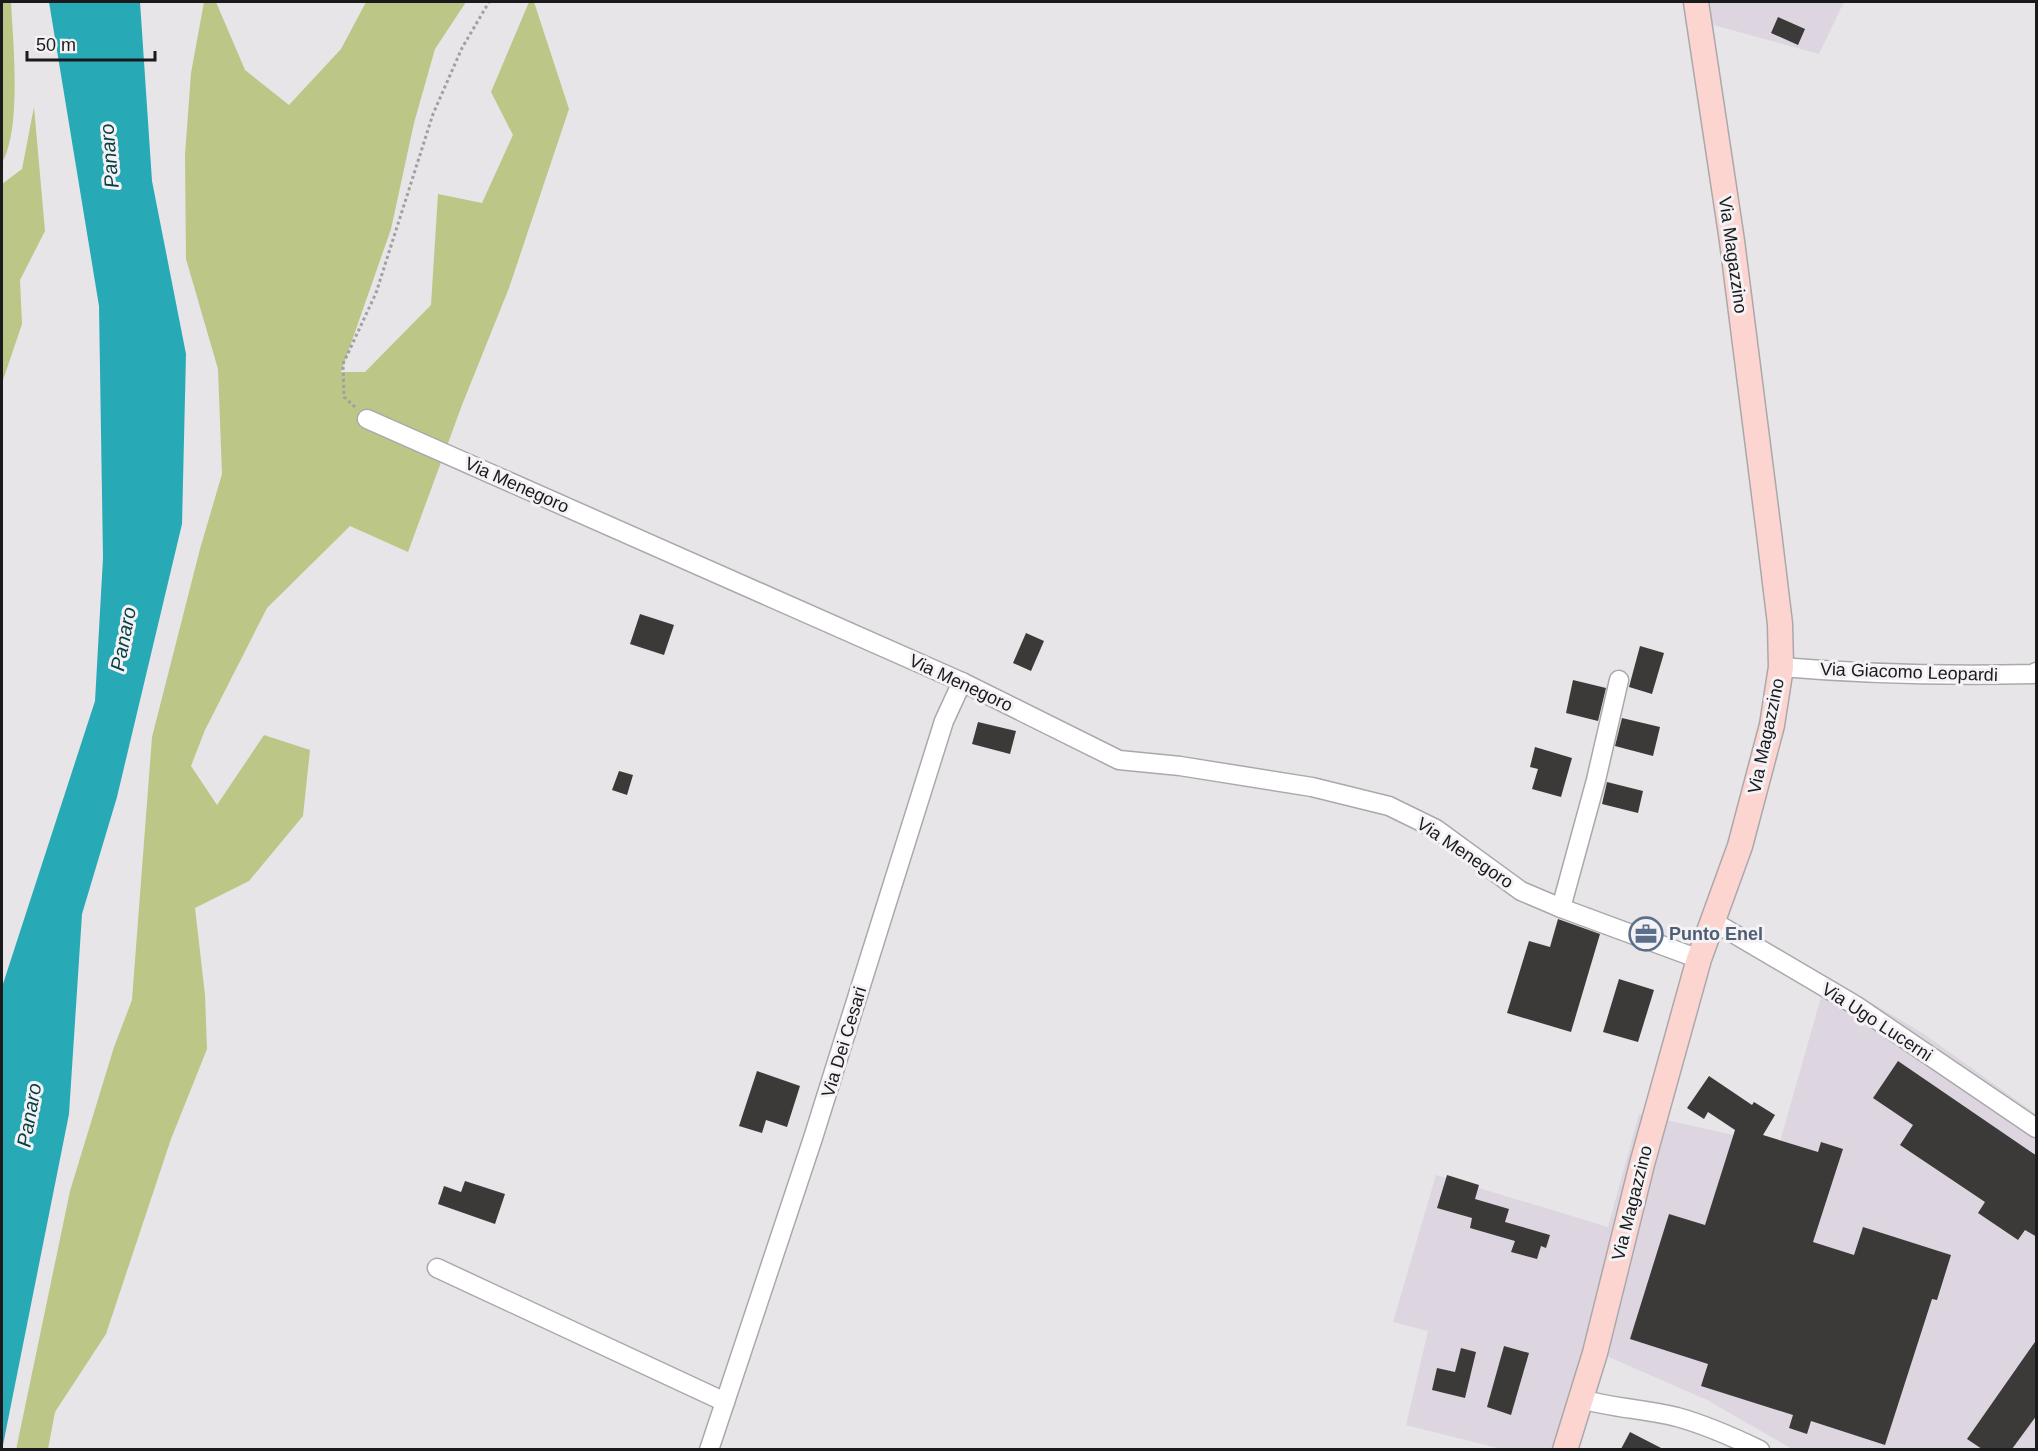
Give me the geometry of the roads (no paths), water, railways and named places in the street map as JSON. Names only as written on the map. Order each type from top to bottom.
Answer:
[{"type":"main road","name":"Via Magazzino","points":[[1565,1449],[1595,1353],[1642,1164],[1699,959],[1740,846],[1769,736],[1781,667],[1780,624],[1739,299],[1696,2]]},
{"type":"street","name":"Via Menegoro","points":[[367,419],[962,682],[1119,760],[1180,766],[1312,787],[1389,806],[1436,829],[1521,891],[1699,959]]},
{"type":"street","name":"Via Giacomo Leopardi","points":[[1781,667],[1835,671],[1980,675],[2037,672]]},
{"type":"street","points":[[1561,908],[1596,780],[1618,680]]},
{"type":"street","name":"Via Dei Cesari","points":[[709,1449],[813,1138],[944,721],[962,682]]},
{"type":"street","name":"Via Ugo Lucerni","points":[[1714,922],[1856,1005],[2037,1128]]},
{"type":"street","points":[[437,1268],[724,1401]]},
{"type":"street","points":[[1581,1399],[1603,1406],[1675,1417],[1710,1427],[1760,1449]]},
{"type":"water","name":"Panaro","points":[[49,2],[140,2],[152,181],[186,354],[182,524],[117,797],[82,914],[69,1114],[2,1450],[2,987],[95,701],[103,558],[99,306]]},
{"type":"place","name":"Punto Enel","points":[[1646,934]]}]
